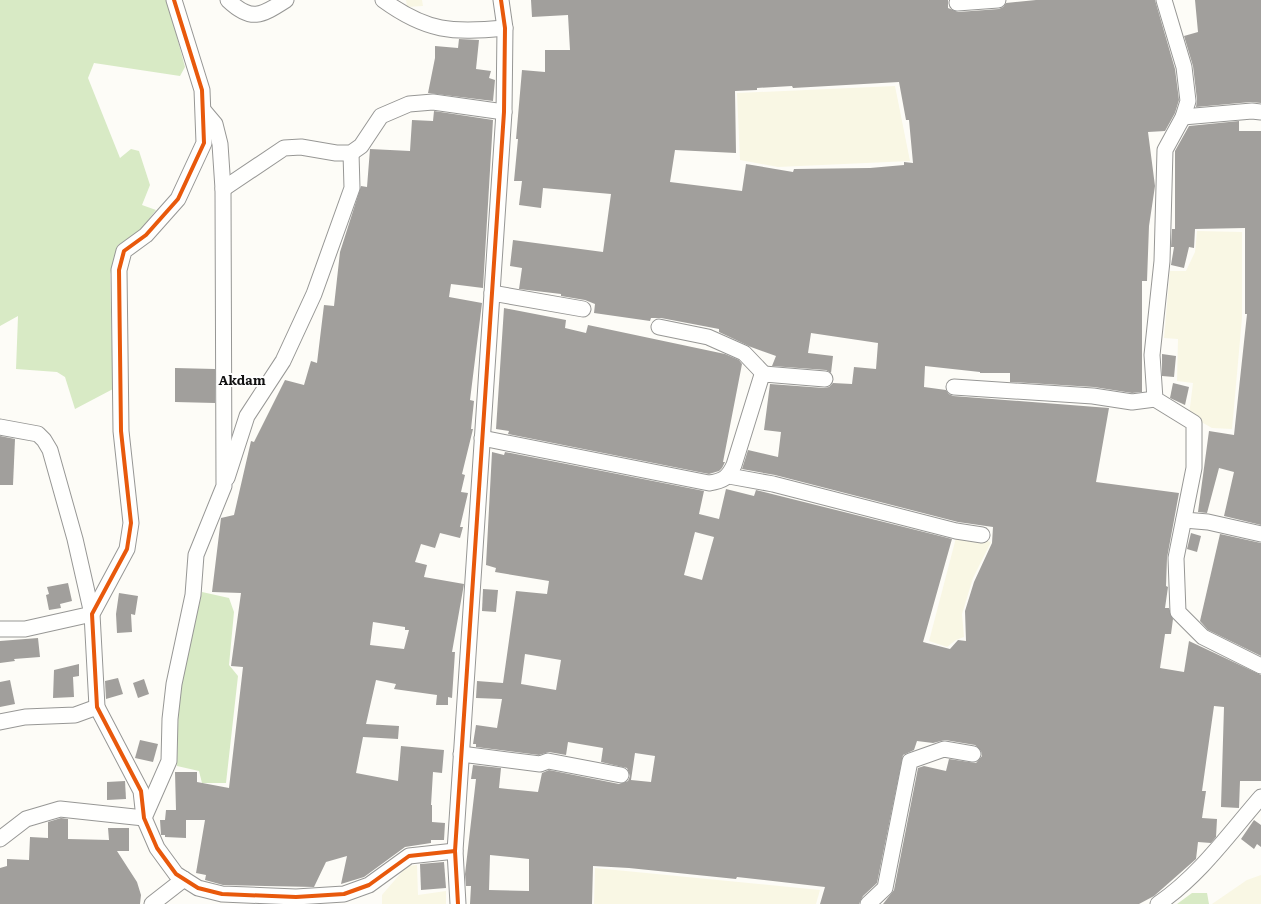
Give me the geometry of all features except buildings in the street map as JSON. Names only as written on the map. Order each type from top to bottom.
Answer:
[{"type":"street","points":[[0,629],[25,629],[92,614],[127,549],[131,523],[121,431],[118,270],[124,251],[146,235],[178,199],[204,143],[204,111],[202,90],[174,0]]},
{"type":"street","points":[[228,0],[241,12],[260,15],[286,0]]},
{"type":"street","points":[[383,0],[405,15],[436,28],[467,32],[505,28]]},
{"type":"street","points":[[458,904],[455,851],[504,112],[505,28],[501,0]]},
{"type":"street","points":[[957,3],[998,0]]},
{"type":"street","points":[[1156,399],[1152,355],[1162,261],[1165,150],[1183,117],[1188,101],[1184,67],[1164,0]]},
{"type":"street","points":[[223,189],[284,148],[301,147],[336,153],[351,153],[360,146],[381,116],[409,104],[433,102],[504,112]]},
{"type":"street","points":[[204,111],[215,124],[220,144],[223,189],[224,486]]},
{"type":"street","points":[[1183,117],[1252,111],[1261,112]]},
{"type":"street","points":[[144,818],[169,762],[170,719],[174,684],[193,595],[196,555],[224,486],[247,416],[283,361],[314,294],[352,188],[351,153]]},
{"type":"street","points":[[492,293],[583,309]]},
{"type":"street","points":[[659,327],[708,337],[744,353],[764,374],[825,379]]},
{"type":"street","points":[[482,438],[709,483],[721,481],[729,476],[761,378],[764,374]]},
{"type":"street","points":[[954,387],[1093,396],[1132,402],[1156,399],[1194,423],[1194,468],[1176,558],[1178,612],[1203,637],[1261,666]]},
{"type":"street","points":[[0,427],[38,434],[50,450],[75,539],[92,614],[97,707],[141,791],[144,818],[157,848],[176,874],[198,888],[222,894],[296,897],[344,894],[369,885],[409,856],[455,851]]},
{"type":"street","points":[[729,476],[773,484],[956,531],[982,535]]},
{"type":"street","points":[[1184,520],[1208,522],[1261,534]]},
{"type":"street","points":[[0,722],[25,717],[75,715],[97,707]]},
{"type":"street","points":[[868,904],[885,888],[910,761],[944,749],[973,754]]},
{"type":"street","points":[[461,754],[540,764],[548,761],[621,775]]},
{"type":"street","points":[[1158,904],[1197,872],[1226,840],[1261,797]]},
{"type":"street","points":[[0,839],[26,819],[60,809],[144,818]]},
{"type":"street","points":[[152,904],[184,879]]},
{"type":"shaded area","points":[[406,0],[422,0],[423,6],[407,7]]},
{"type":"shaded area","points":[[895,86],[910,161],[778,167],[740,160],[737,93]]},
{"type":"shaded area","points":[[1197,231],[1242,232],[1242,318],[1232,429],[1212,428],[1189,415],[1193,383],[1177,381],[1178,339],[1164,338],[1170,271],[1186,271],[1195,252]]},
{"type":"shaded area","points":[[957,534],[991,542],[973,578],[962,614],[964,637],[956,640],[947,647],[929,641]]},
{"type":"shaded area","points":[[417,865],[418,895],[446,891],[446,904],[382,904],[382,895],[407,866]]},
{"type":"shaded area","points":[[595,868],[820,890],[816,904],[594,904]]},
{"type":"shaded area","points":[[1261,875],[1261,904],[1212,904],[1247,880]]},
{"type":"green space","points":[[0,0],[167,0],[185,67],[180,76],[94,63],[88,78],[120,158],[131,149],[139,151],[150,185],[142,205],[156,210],[138,233],[118,245],[110,274],[113,389],[75,409],[65,377],[57,372],[16,369],[18,316],[0,326]]},
{"type":"green space","points":[[202,592],[229,598],[234,612],[229,665],[238,676],[226,783],[202,783],[199,771],[177,766],[179,694]]},
{"type":"green space","points":[[1192,893],[1207,893],[1209,904],[1177,904]]},
{"type":"cycle path","points":[[174,0],[202,90],[204,143],[178,199],[146,235],[124,251],[119,270],[121,431],[131,523],[127,549],[92,614],[97,707],[141,791],[144,818],[157,848],[176,874],[198,888],[222,894],[296,897],[344,894],[369,885],[409,856],[455,851]]},
{"type":"cycle path","points":[[458,904],[455,851],[504,112],[505,28],[501,0]]},
{"type":"district","name":"Akdam","points":[[242,380]]}]
